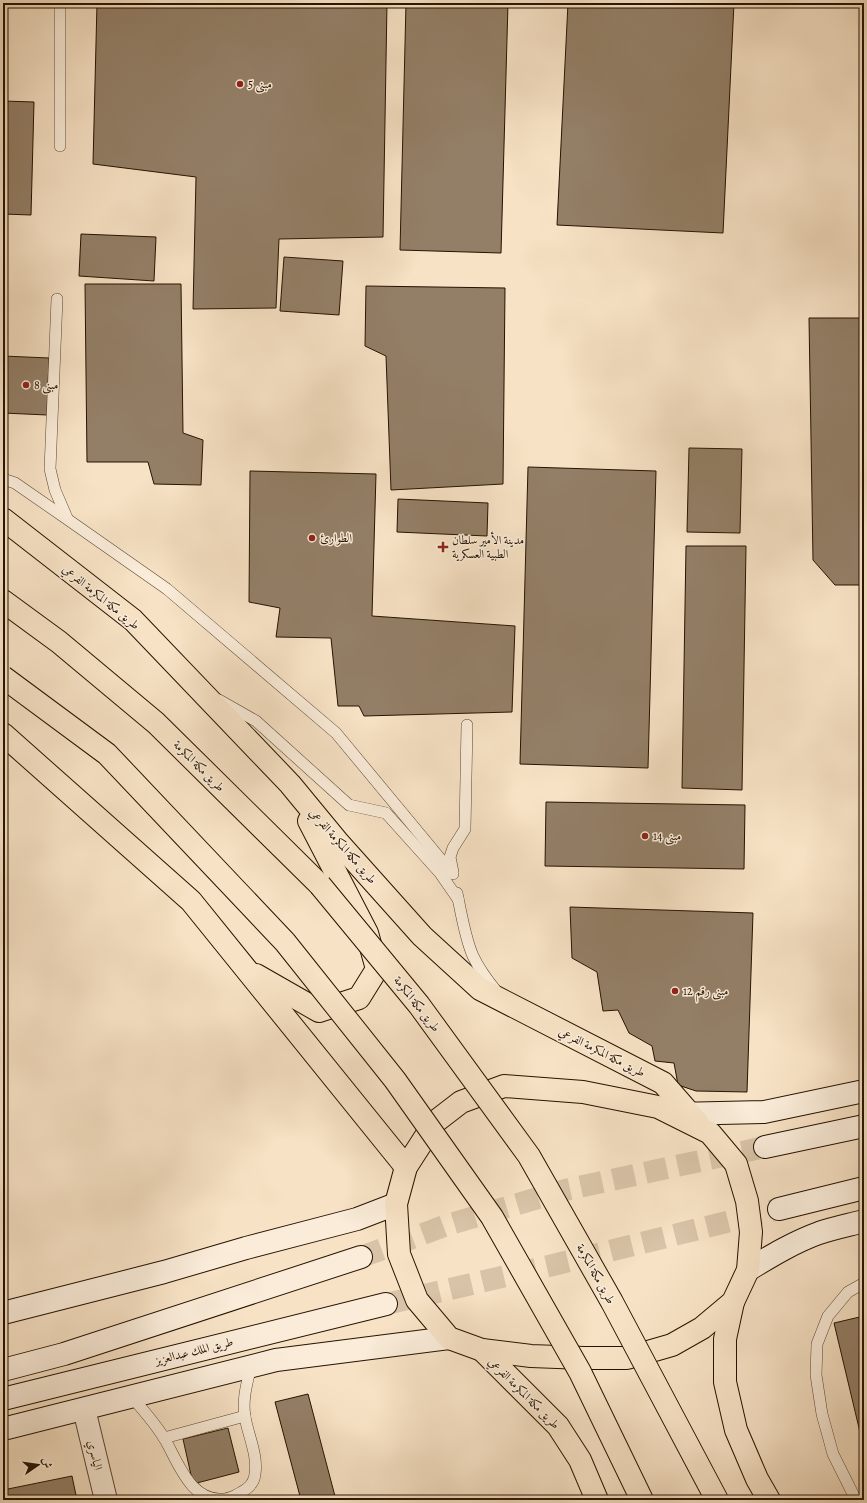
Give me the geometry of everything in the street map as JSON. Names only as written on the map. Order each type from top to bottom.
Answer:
[{"type":"main road","name":"طريق مكة المكرمة الفرعي","points":[[3,519],[132,620],[290,784],[337,842],[422,936],[480,989],[663,1083],[680,1114],[710,1133],[736,1164],[747,1201],[751,1232],[748,1270]]},
{"type":"main road","name":"طريق مكة المكرمة","points":[[3,601],[59,642],[156,723],[320,885],[419,1005],[529,1156],[612,1302],[717,1500]]},
{"type":"main road","points":[[3,677],[107,754],[285,942],[395,1080],[492,1216],[580,1372],[642,1500]]},
{"type":"main road","points":[[3,734],[191,901],[406,1166]]},
{"type":"main road","points":[[245,968],[319,1011],[359,998],[377,969],[367,933],[290,784]]},
{"type":"main road","points":[[449,1338],[417,1300],[399,1254],[396,1204],[406,1166],[435,1122],[461,1102],[504,1086],[583,1092],[658,1107],[680,1114],[764,1112],[864,1091]]},
{"type":"main road","points":[[765,1147],[864,1126]]},
{"type":"main road","points":[[779,1209],[864,1188]]},
{"type":"main road","points":[[3,1313],[164,1272],[246,1248],[358,1219],[396,1204]]},
{"type":"main road","points":[[769,1500],[736,1430],[725,1382],[725,1339],[733,1302],[748,1270],[771,1255],[820,1232],[864,1221]]},
{"type":"main road","points":[[3,1370],[64,1354],[361,1257]]},
{"type":"main road","points":[[3,1429],[276,1360],[449,1338],[482,1350],[531,1356],[626,1358],[672,1345],[702,1328],[733,1302]]},
{"type":"main road","name":"طريق الملك عبدالعزيز","points":[[3,1399],[386,1304]]},
{"type":"main road","name":"طريق مكة المكرمة الفرعي","points":[[482,1350],[558,1426],[580,1460],[597,1500]]},
{"type":"main road","name":"الياسري","points":[[84,1409],[106,1500]]},
{"type":"lane","points":[[60,3],[60,146]]},
{"type":"lane","points":[[57,299],[50,469],[55,490],[67,519]]},
{"type":"lane","points":[[3,480],[15,484],[167,589],[336,733],[453,874]]},
{"type":"lane","points":[[198,688],[256,721],[349,805],[386,812],[440,873],[458,899]]},
{"type":"lane","points":[[467,724],[465,829],[453,848],[450,857],[460,912],[473,955],[486,978],[504,1002]]},
{"type":"lane","points":[[856,1500],[833,1454],[822,1414],[816,1375],[817,1344],[828,1316],[848,1292],[864,1283]]},
{"type":"lane","points":[[132,1397],[152,1420],[164,1438],[192,1487],[208,1499],[220,1500],[234,1497],[247,1490],[254,1480],[256,1472],[254,1455],[245,1416],[244,1393],[251,1366]]},
{"type":"lane","points":[[164,1438],[245,1416]]},
{"type":"building","name":"مبنى 5","points":[[97,3],[387,3],[383,237],[279,239],[276,308],[193,309],[196,177],[93,164]]},
{"type":"building","points":[[406,3],[508,3],[501,253],[400,250]]},
{"type":"building","points":[[568,3],[734,3],[723,233],[557,225]]},
{"type":"building","points":[[3,101],[34,102],[31,215],[3,214]]},
{"type":"building","points":[[81,234],[156,237],[154,281],[79,276]]},
{"type":"building","points":[[284,257],[343,261],[339,315],[280,311]]},
{"type":"building","points":[[85,284],[181,284],[183,433],[203,440],[201,485],[154,484],[148,462],[87,462]]},
{"type":"building","points":[[366,286],[505,288],[503,484],[391,490],[386,356],[365,346]]},
{"type":"building","points":[[809,318],[864,318],[864,585],[835,585],[813,560]]},
{"type":"building","name":"مبنى 8","points":[[3,356],[49,358],[47,415],[3,413]]},
{"type":"building","points":[[689,448],[742,449],[740,533],[687,532]]},
{"type":"building","points":[[528,467],[656,471],[648,768],[520,764]]},
{"type":"building","name":"الطوارئ","points":[[250,471],[376,474],[372,616],[515,626],[512,712],[364,716],[359,706],[338,706],[331,638],[276,637],[280,608],[249,602]]},
{"type":"building","points":[[398,499],[488,503],[487,536],[397,532]]},
{"type":"building","points":[[686,546],[746,546],[742,790],[682,788]]},
{"type":"building","name":"مبنى 14","points":[[546,802],[745,805],[744,869],[545,866]]},
{"type":"building","name":"مبنى رقم 12","points":[[570,907],[753,913],[747,1092],[696,1091],[678,1085],[674,1063],[655,1061],[652,1046],[629,1033],[618,1010],[603,1011],[597,972],[572,958]]},
{"type":"building","points":[[864,1316],[864,1449],[834,1323]]},
{"type":"building","points":[[308,1394],[336,1500],[301,1500],[275,1402]]},
{"type":"building","points":[[228,1428],[239,1472],[193,1484],[183,1439]]},
{"type":"building","points":[[72,1476],[77,1500],[3,1500],[3,1490]]},
{"type":"tunnel","points":[[361,1257],[447,1225],[565,1190],[765,1147]]},
{"type":"tunnel","points":[[386,1304],[557,1264],[779,1209]]},
{"type":"place","name":"مبنى 5","points":[[240,84]]},
{"type":"place","name":"مبنى 8","points":[[26,385]]},
{"type":"place","name":"الطوارئ","points":[[312,538]]},
{"type":"place","name":"مدينة الأمير سلطان الطبية العسكرية","points":[[443,547]]},
{"type":"place","name":"مبنى 14","points":[[645,836]]},
{"type":"place","name":"مبنى رقم 12","points":[[675,991]]}]
